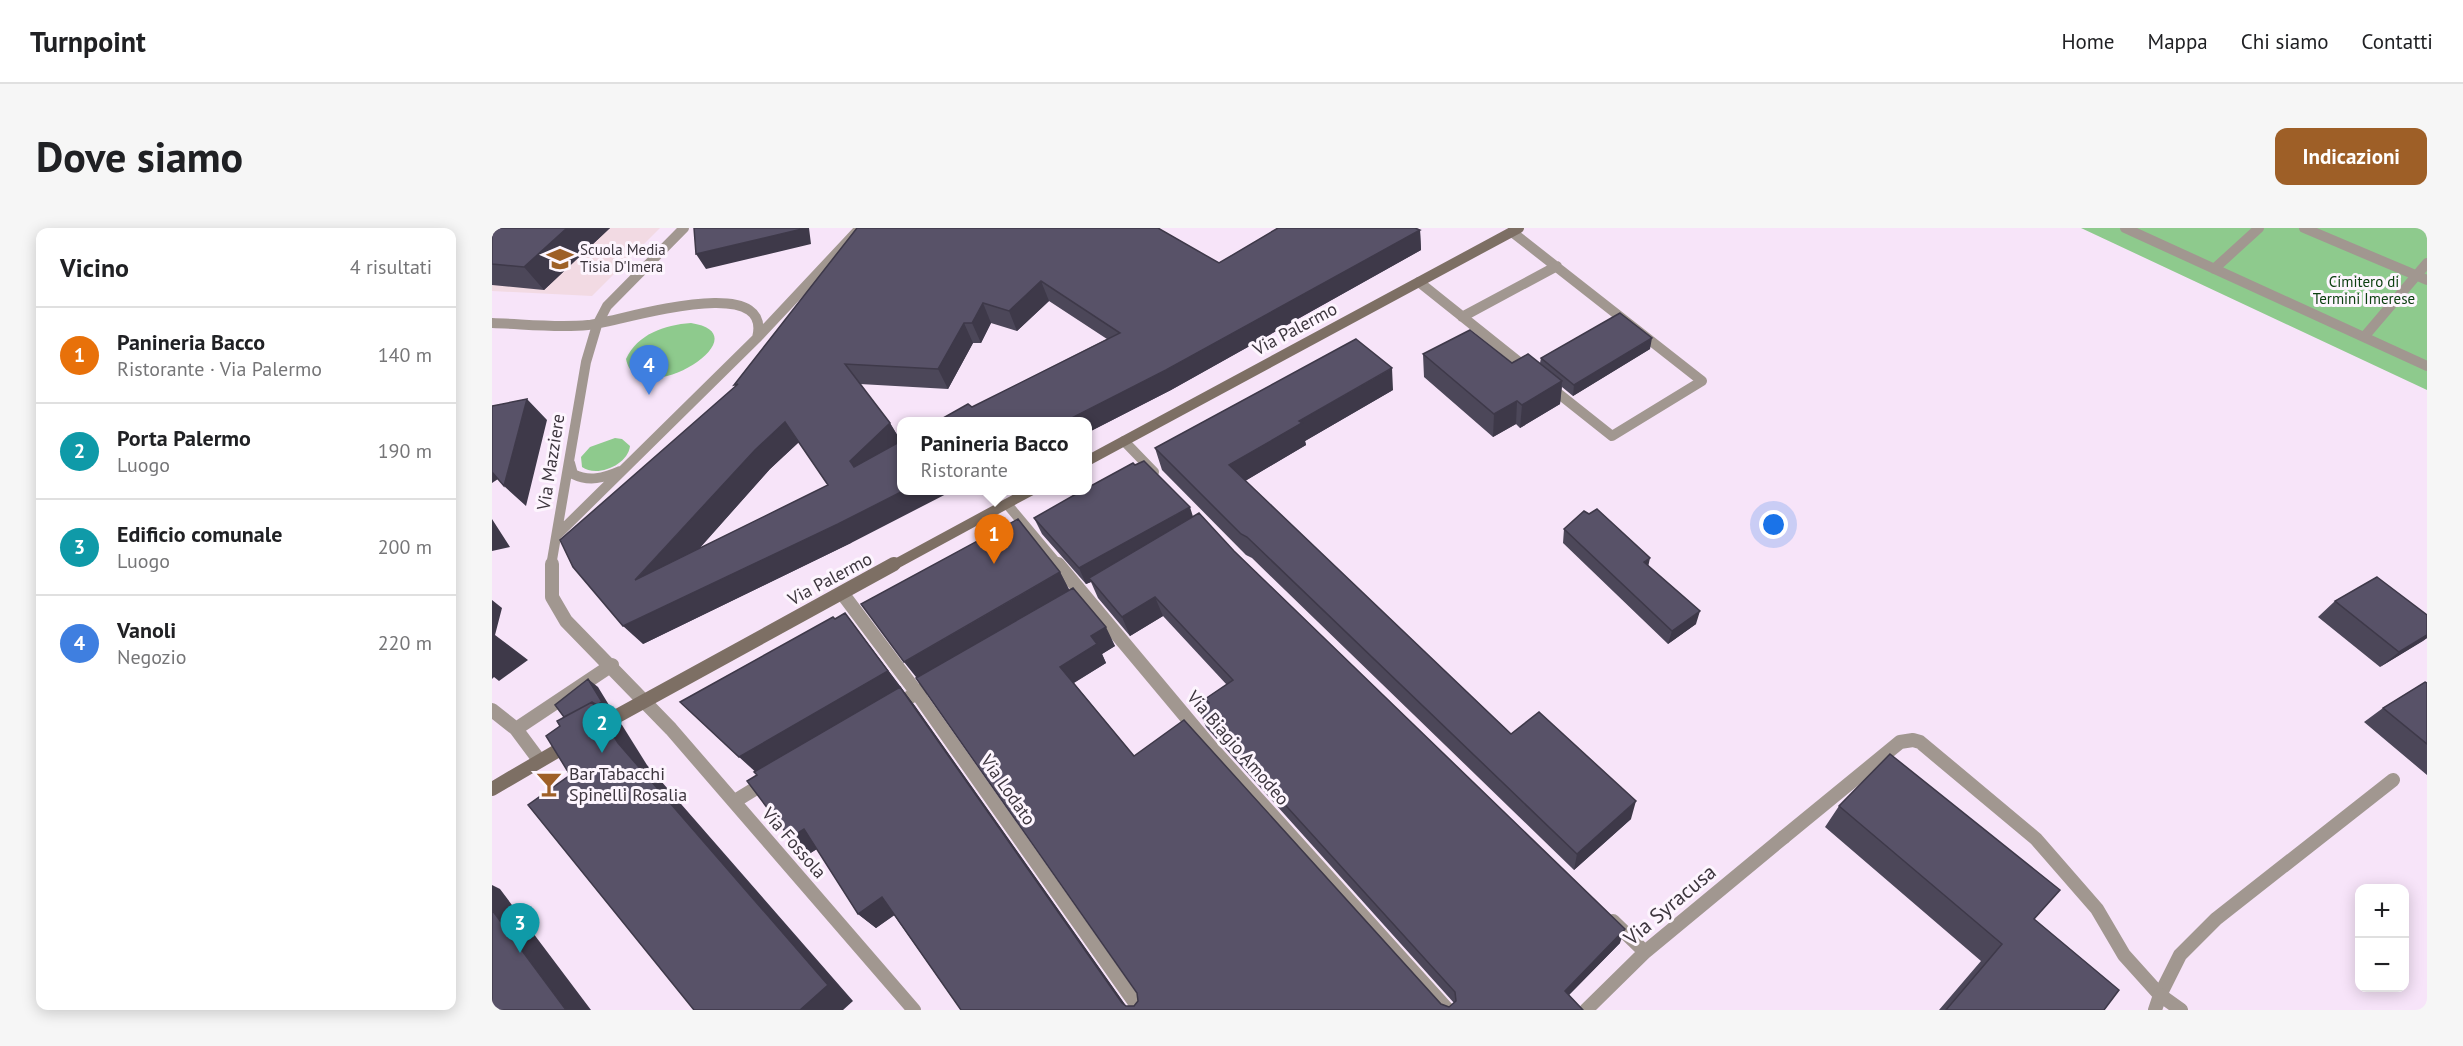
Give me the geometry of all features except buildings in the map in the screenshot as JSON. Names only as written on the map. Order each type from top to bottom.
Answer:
[{"type":"street","name":"Via Mazziere","points":[[645,701],[612,665],[566,621],[552,597],[550,573],[586,362],[597,325],[607,306],[684,228]]},
{"type":"street","points":[[557,535],[757,338],[860,228]]},
{"type":"street","points":[[2125,228],[2427,366]]},
{"type":"street","points":[[2214,269],[2259,228]]},
{"type":"street","points":[[2304,228],[2427,280]]},
{"type":"street","points":[[1419,282],[1612,436],[1702,381],[1557,266],[1516,230]]},
{"type":"street","name":"Via Palermo","points":[[1092,458],[1516,230]]},
{"type":"street","points":[[2364,337],[2427,263]]},
{"type":"street","points":[[1462,317],[1557,266]]},
{"type":"street","points":[[492,323],[597,325],[696,303],[719,301],[738,305],[752,312],[759,324],[757,338]]},
{"type":"street","points":[[1124,441],[1164,483]]},
{"type":"street","points":[[570,459],[573,474],[590,479],[613,475],[631,464]]},
{"type":"street","name":"Via Palermo","points":[[492,789],[645,701],[1023,495]]},
{"type":"street","name":"Via Biagio Amodeo","points":[[1007,504],[1211,747],[1448,1010]]},
{"type":"street","name":"Via Lodato","points":[[842,593],[917,693],[1140,1010]]},
{"type":"street","points":[[516,729],[612,665]]},
{"type":"street","points":[[887,711],[946,676]]},
{"type":"street","name":"Via Fossola","points":[[645,701],[735,801],[914,1010]]},
{"type":"street","points":[[492,710],[516,729],[539,760]]},
{"type":"street","name":"Via Syracusa","points":[[1586,1010],[1645,952],[1784,837],[1900,742],[1913,740],[1920,742],[2036,839],[2097,909],[2124,955],[2157,1003],[2181,1010]]},
{"type":"street","points":[[735,801],[776,777]]},
{"type":"street","points":[[2157,1003],[2180,955],[2216,919],[2393,780]]},
{"type":"street","points":[[1603,911],[1645,952]]},
{"type":"shaded area","name":"Scuola Media Tisia D'Imera","points":[[492,228],[660,228],[592,296],[492,291]]},
{"type":"green space","name":"Cimitero di Termini Imerese","points":[[2081,228],[2427,228],[2427,390]]},
{"type":"green space","points":[[691,323],[710,330],[714,341],[706,354],[691,366],[671,375],[651,378],[635,374],[626,359],[637,343],[653,332]]},
{"type":"green space","points":[[615,438],[622,439],[630,446],[624,459],[611,468],[603,470],[588,470],[582,467],[581,457],[590,447]]},
{"type":"place","name":"Scuola Media Tisia D'Imera","points":[[560,259]]},
{"type":"place","name":"Vanoli","points":[[649,395]]},
{"type":"place","name":"Panineria Bacco","points":[[994,564]]},
{"type":"place","name":"Porta Palermo","points":[[602,753]]},
{"type":"place","name":"Bar Tabacchi Spinelli Rosalia","points":[[549,784]]},
{"type":"place","name":"Edificio comunale","points":[[520,953]]}]
